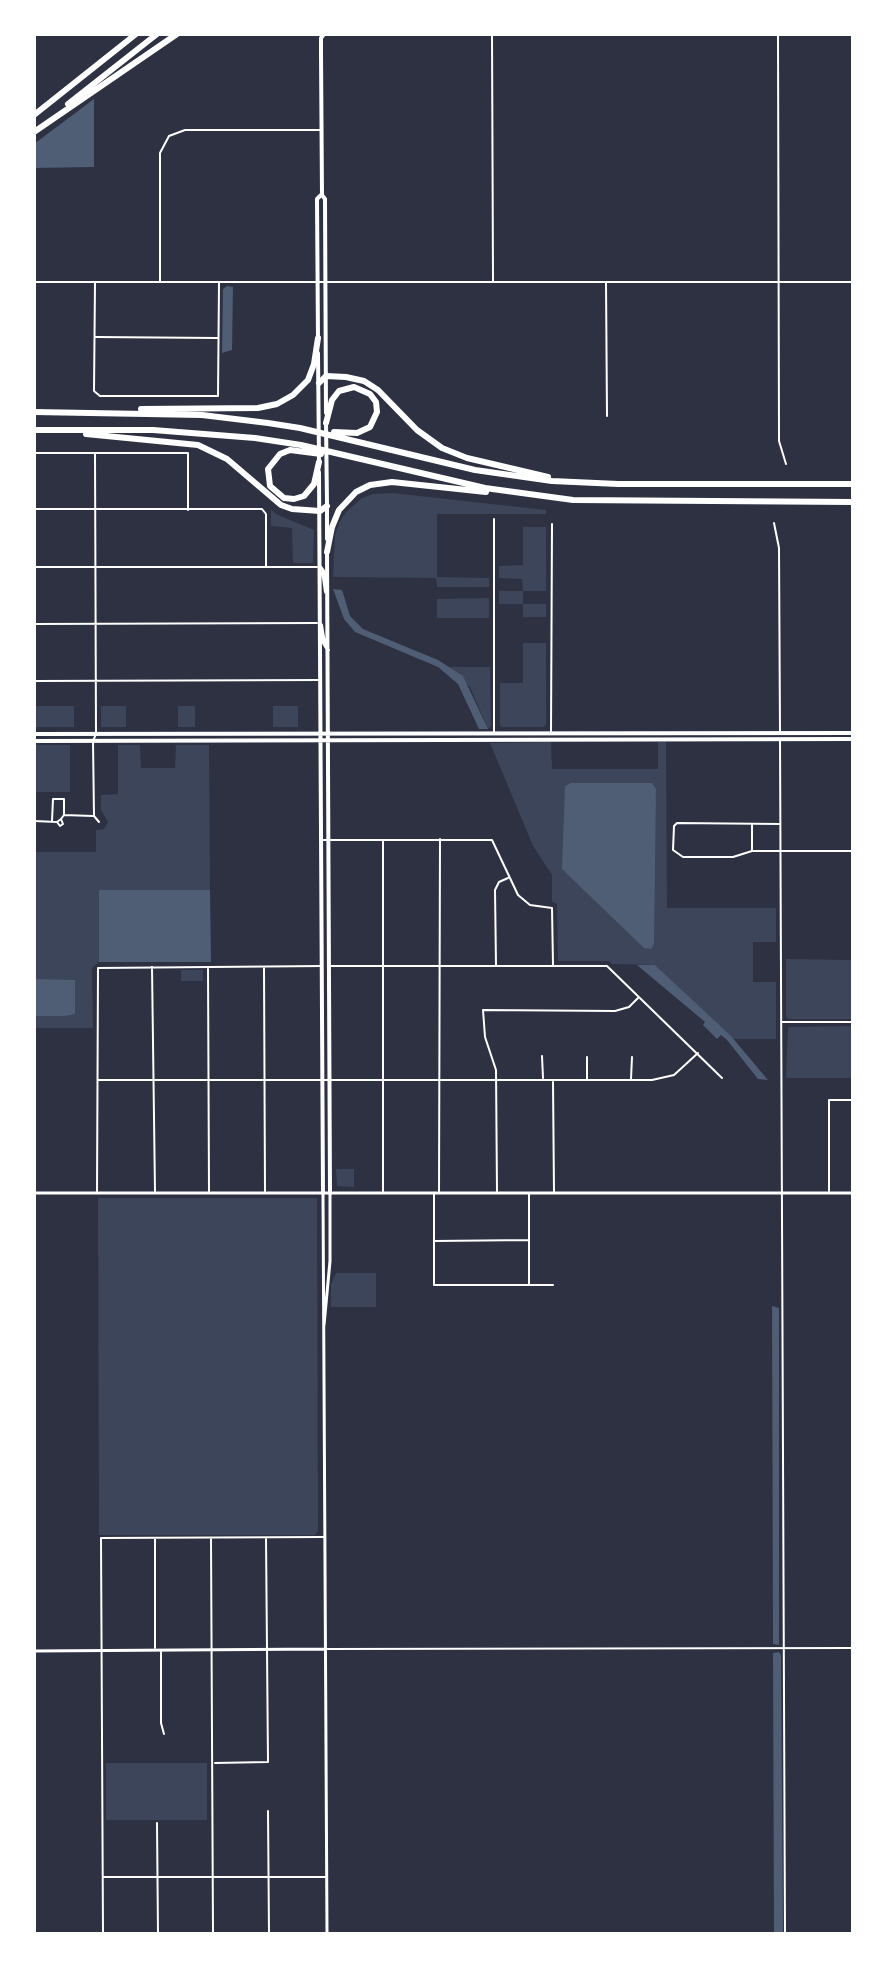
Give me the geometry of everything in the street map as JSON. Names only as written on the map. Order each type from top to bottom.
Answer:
[{"type":"highway","points":[[34,115],[136,34]]},
{"type":"highway","points":[[34,132],[157,34]]},
{"type":"highway","points":[[34,132],[177,34]]},
{"type":"highway","points":[[34,412],[258,408],[277,404],[293,395],[308,380],[318,338]]},
{"type":"highway","points":[[319,383],[326,376],[355,378],[372,385],[417,430],[454,454],[575,483]]},
{"type":"highway","points":[[69,412],[202,415],[311,430],[361,432],[375,419],[376,402],[362,389],[342,389],[332,400],[322,422]]},
{"type":"highway","points":[[34,430],[218,433],[301,445],[447,481],[517,494]]},
{"type":"highway","points":[[42,430],[198,445],[227,459],[281,505],[320,511],[327,506]]},
{"type":"highway","points":[[311,430],[475,470],[575,483],[853,484]]},
{"type":"highway","points":[[323,464],[314,484],[304,496],[284,498],[270,486],[267,474],[270,463],[284,452],[296,450],[353,458]]},
{"type":"highway","points":[[327,552],[339,510],[356,492],[370,485],[392,482],[603,501],[853,502]]},
{"type":"main road","points":[[321,35],[326,282],[326,376],[322,422]]},
{"type":"main road","points":[[322,195],[317,199],[318,338],[327,506],[330,1193]]},
{"type":"main road","points":[[323,464],[320,511],[323,1193]]},
{"type":"main road","points":[[320,567],[328,594]]},
{"type":"main road","points":[[320,623],[328,650]]},
{"type":"main road","points":[[34,734],[328,733],[494,737]]},
{"type":"main road","points":[[780,736],[853,733]]},
{"type":"main road","points":[[34,741],[551,736],[853,739]]},
{"type":"street","points":[[492,34],[493,282]]},
{"type":"street","points":[[778,34],[779,441],[786,464]]},
{"type":"street","points":[[160,282],[160,153],[167,138],[185,130],[321,130]]},
{"type":"street","points":[[34,282],[853,282]]},
{"type":"street","points":[[95,282],[94,391],[100,396],[218,396],[219,282]]},
{"type":"street","points":[[606,282],[607,416]]},
{"type":"street","points":[[95,337],[218,338]]},
{"type":"street","points":[[34,453],[188,453],[188,510]]},
{"type":"street","points":[[95,453],[96,734],[93,741],[94,816],[99,822]]},
{"type":"street","points":[[34,509],[265,511],[266,567]]},
{"type":"street","points":[[494,519],[494,737]]},
{"type":"street","points":[[774,523],[779,548],[785,1934]]},
{"type":"street","points":[[551,736],[552,524]]},
{"type":"street","points":[[34,567],[320,567]]},
{"type":"street","points":[[34,624],[320,623]]},
{"type":"street","points":[[34,681],[321,680]]},
{"type":"street","points":[[34,821],[54,822],[62,826],[64,799],[53,799],[54,822]]},
{"type":"street","points":[[54,822],[62,817],[94,816]]},
{"type":"street","points":[[780,824],[677,823],[674,826],[673,850],[683,857],[733,857],[752,851],[853,851]]},
{"type":"street","points":[[752,823],[752,851]]},
{"type":"street","points":[[440,839],[434,1285],[553,1285]]},
{"type":"street","points":[[320,840],[492,840],[518,895],[526,902],[552,908],[553,966]]},
{"type":"street","points":[[383,840],[383,1193]]},
{"type":"street","points":[[496,966],[495,890],[499,882],[509,877]]},
{"type":"street","points":[[152,966],[155,1193]]},
{"type":"street","points":[[97,1193],[98,968],[607,966],[722,1078]]},
{"type":"street","points":[[208,967],[209,1193]]},
{"type":"street","points":[[264,967],[265,1193]]},
{"type":"street","points":[[497,1193],[495,1062],[485,1037],[483,1010],[615,1011],[629,1007],[639,997]]},
{"type":"street","points":[[781,1022],[853,1022]]},
{"type":"street","points":[[97,1080],[660,1079],[674,1075],[698,1053]]},
{"type":"street","points":[[542,1056],[543,1080]]},
{"type":"street","points":[[587,1057],[587,1080]]},
{"type":"street","points":[[631,1080],[632,1057]]},
{"type":"street","points":[[553,1080],[554,1193]]},
{"type":"street","points":[[829,1193],[829,1100],[853,1100]]},
{"type":"street","points":[[34,1193],[853,1193]]},
{"type":"street","points":[[323,1193],[327,1934]]},
{"type":"street","points":[[323,1331],[330,1266],[330,1193]]},
{"type":"street","points":[[529,1193],[529,1285]]},
{"type":"street","points":[[434,1241],[529,1240]]},
{"type":"street","points":[[155,1537],[161,1723],[164,1734]]},
{"type":"street","points":[[211,1537],[213,1934]]},
{"type":"street","points":[[213,1763],[268,1762],[266,1537]]},
{"type":"street","points":[[103,1934],[101,1538],[324,1537]]},
{"type":"street","points":[[34,1651],[853,1648]]},
{"type":"street","points":[[268,1811],[269,1934]]},
{"type":"street","points":[[157,1823],[158,1934]]},
{"type":"street","points":[[103,1877],[326,1877]]},
{"type":"shaded area","points":[[94,99],[94,167],[34,168],[34,144]]},
{"type":"shaded area","points":[[233,287],[232,350],[222,353],[223,289]]},
{"type":"shaded area","points":[[393,493],[546,510],[546,514],[437,514],[437,577],[489,578],[489,587],[437,587],[436,578],[333,577],[335,536],[346,512],[362,498]]},
{"type":"shaded area","points":[[271,510],[314,530],[313,563],[293,563],[292,528],[271,526]]},
{"type":"shaded area","points":[[523,527],[546,527],[546,591],[523,591],[522,579],[499,578],[499,566],[523,565]]},
{"type":"shaded area","points":[[333,589],[342,590],[350,616],[363,629],[438,660],[463,676],[488,729],[479,729],[458,684],[438,667],[355,632],[344,619]]},
{"type":"shaded area","points":[[499,591],[523,591],[523,604],[499,604]]},
{"type":"shaded area","points":[[489,598],[489,618],[437,618],[437,599]]},
{"type":"shaded area","points":[[523,604],[546,604],[546,617],[523,617]]},
{"type":"shaded area","points":[[523,643],[546,643],[546,724],[544,727],[502,727],[500,683],[523,683]]},
{"type":"shaded area","points":[[450,667],[490,667],[491,726],[488,729],[470,687]]},
{"type":"shaded area","points":[[34,706],[74,706],[74,727],[34,727]]},
{"type":"shaded area","points":[[101,706],[126,706],[126,727],[101,727]]},
{"type":"shaded area","points":[[178,706],[195,706],[195,727],[178,727]]},
{"type":"shaded area","points":[[273,706],[298,706],[298,727],[273,727]]},
{"type":"shaded area","points":[[551,742],[552,769],[658,769],[658,742],[666,742],[667,908],[776,908],[776,942],[753,942],[753,982],[776,982],[776,1039],[733,1039],[655,965],[558,961],[557,904],[552,902],[552,875],[533,846],[490,743]]},
{"type":"shaded area","points":[[34,745],[70,745],[70,792],[34,792]]},
{"type":"shaded area","points":[[118,745],[140,745],[141,768],[175,768],[176,745],[209,745],[210,890],[99,890],[99,962],[92,968],[93,1028],[34,1028],[34,852],[96,852],[96,830],[104,829],[108,822],[101,810],[101,795],[118,794]]},
{"type":"shaded area","points":[[571,783],[652,783],[656,789],[654,944],[651,949],[644,948],[562,869],[565,786]]},
{"type":"shaded area","points":[[99,890],[210,890],[211,962],[99,962]]},
{"type":"shaded area","points":[[786,959],[853,960],[853,1019],[788,1019]]},
{"type":"shaded area","points":[[637,965],[655,965],[731,1036],[768,1080],[758,1079],[727,1040],[721,1035],[717,1039],[703,1025],[705,1022]]},
{"type":"shaded area","points":[[181,970],[203,970],[203,981],[181,981]]},
{"type":"shaded area","points":[[34,979],[75,980],[75,1014],[34,1016]]},
{"type":"shaded area","points":[[853,1026],[853,1078],[786,1078],[788,1027]]},
{"type":"shaded area","points":[[336,1169],[354,1169],[354,1187],[337,1186]]},
{"type":"shaded area","points":[[98,1198],[317,1198],[318,1531],[315,1535],[99,1535]]},
{"type":"shaded area","points":[[336,1273],[376,1273],[376,1307],[331,1307],[331,1285]]},
{"type":"shaded area","points":[[772,1306],[779,1308],[779,1645],[773,1644]]},
{"type":"shaded area","points":[[779,1652],[783,1934],[774,1934],[773,1653]]},
{"type":"shaded area","points":[[106,1763],[207,1763],[207,1820],[106,1820]]}]
